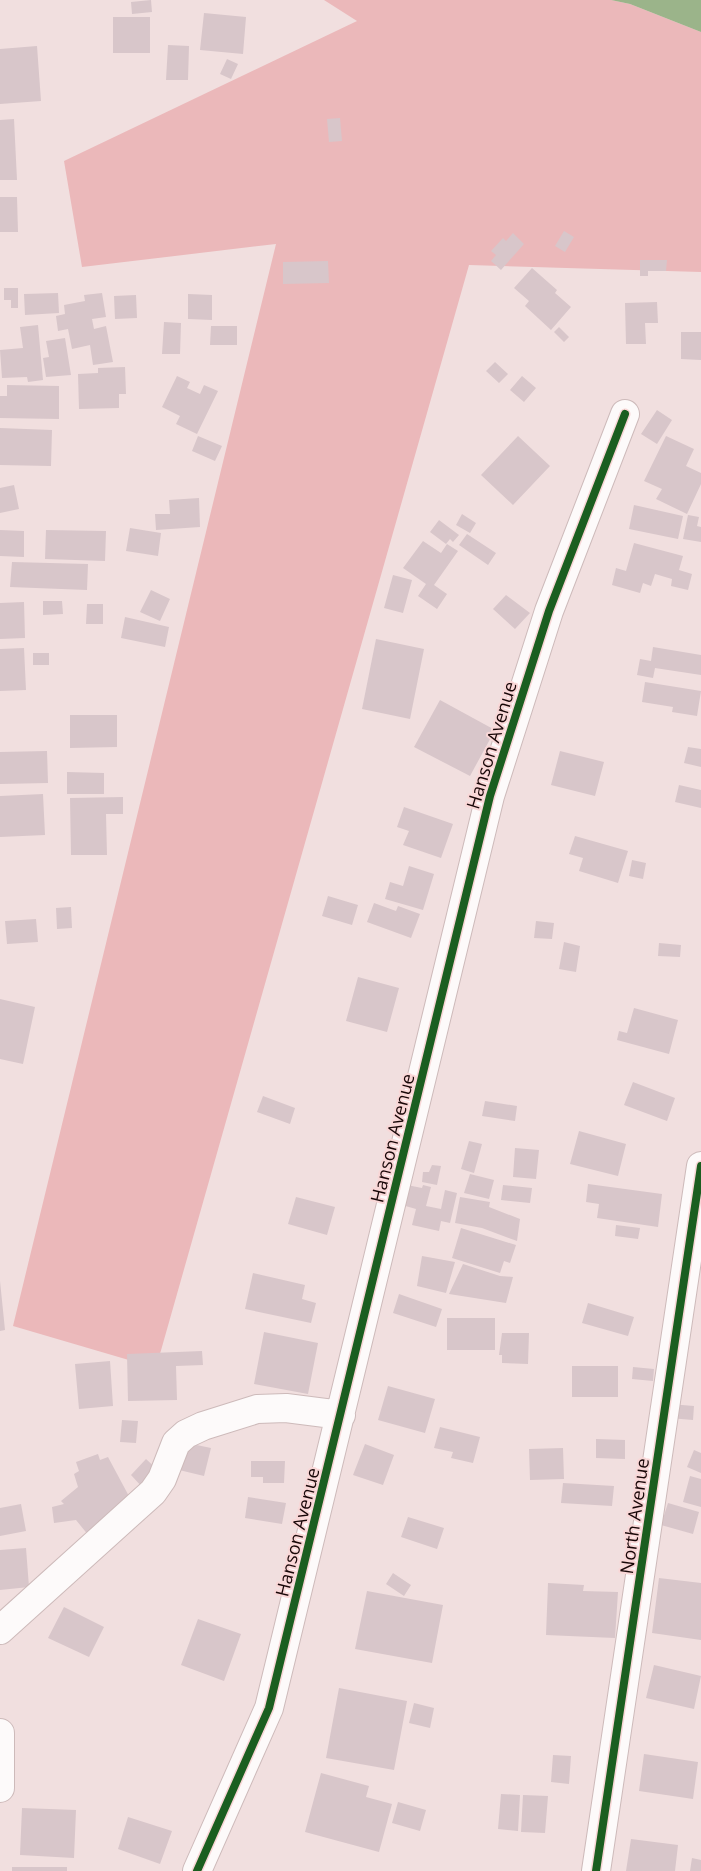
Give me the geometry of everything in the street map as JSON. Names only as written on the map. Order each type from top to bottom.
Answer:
[{"type":"street","name":"Hanson Avenue","points":[[197,1871],[269,1708],[490,796],[549,611],[625,414]]},
{"type":"street","name":"North Avenue","points":[[596,1871],[701,1166]]},
{"type":"street","points":[[0,1630],[153,1492],[162,1479],[176,1443],[186,1434],[227,1417],[257,1409],[286,1408],[341,1415]]},
{"type":"street","points":[[0,1733],[0,1788]]},
{"type":"shaded area","points":[[324,0],[611,0],[630,4],[701,32],[701,272],[469,265],[156,1368],[13,1326],[276,244],[82,267],[64,161],[357,21]]},
{"type":"shaded area","points":[[611,0],[701,0],[701,32],[630,4]]},
{"type":"building","points":[[151,0],[152,12],[132,14],[131,2]]},
{"type":"building","points":[[204,13],[246,17],[243,54],[200,50]]},
{"type":"building","points":[[113,17],[150,17],[150,53],[113,53]]},
{"type":"building","points":[[168,45],[189,46],[188,80],[166,80]]},
{"type":"building","points":[[37,46],[41,101],[0,104],[0,49]]},
{"type":"building","points":[[227,59],[238,64],[231,79],[220,74]]},
{"type":"building","points":[[340,118],[342,141],[329,142],[327,119]]},
{"type":"building","points":[[14,119],[17,180],[0,180],[0,120]]},
{"type":"building","points":[[0,197],[17,197],[18,232],[0,232]]},
{"type":"building","points":[[564,231],[574,237],[565,252],[555,246]]},
{"type":"building","points":[[513,233],[524,244],[501,270],[491,261],[496,255],[491,251],[503,238],[506,241]]},
{"type":"building","points":[[640,260],[667,260],[666,271],[648,271],[648,276],[640,276]]},
{"type":"building","points":[[328,261],[329,283],[283,284],[283,262]]},
{"type":"building","points":[[532,268],[557,290],[555,293],[571,307],[551,330],[525,306],[529,301],[514,288]]},
{"type":"building","points":[[4,288],[18,288],[18,308],[11,308],[11,300],[4,300]]},
{"type":"building","points":[[58,293],[59,313],[25,315],[24,294]]},
{"type":"building","points":[[102,293],[106,317],[92,319],[94,329],[106,326],[113,362],[93,365],[90,345],[72,349],[68,329],[58,331],[56,316],[65,314],[64,305],[85,301],[84,295]]},
{"type":"building","points":[[188,294],[212,295],[212,320],[188,319]]},
{"type":"building","points":[[136,295],[137,318],[115,319],[114,296]]},
{"type":"building","points":[[657,302],[658,323],[645,323],[646,344],[626,344],[625,303]]},
{"type":"building","points":[[164,322],[181,323],[180,354],[162,354]]},
{"type":"building","points":[[38,325],[43,380],[28,382],[27,377],[2,378],[0,350],[23,348],[20,327]]},
{"type":"building","points":[[211,326],[237,326],[237,345],[210,345]]},
{"type":"building","points":[[559,327],[569,337],[564,342],[554,332]]},
{"type":"building","points":[[681,332],[701,332],[701,360],[681,359]]},
{"type":"building","points":[[65,338],[71,375],[46,377],[43,358],[49,357],[46,341]]},
{"type":"building","points":[[495,362],[508,374],[499,383],[486,371]]},
{"type":"building","points":[[125,367],[126,394],[119,394],[119,408],[79,409],[78,374],[98,373],[98,368]]},
{"type":"building","points":[[177,376],[190,382],[187,388],[200,394],[204,385],[218,391],[197,434],[176,424],[180,416],[162,407]]},
{"type":"building","points":[[522,376],[536,388],[524,402],[510,390]]},
{"type":"building","points":[[7,385],[59,386],[59,419],[0,418],[0,396],[7,396]]},
{"type":"building","points":[[657,410],[672,420],[657,444],[641,434]]},
{"type":"building","points":[[0,428],[52,430],[51,466],[0,465]]},
{"type":"building","points":[[198,436],[222,446],[215,461],[192,451]]},
{"type":"building","points":[[518,436],[550,466],[513,505],[481,475]]},
{"type":"building","points":[[666,436],[694,449],[686,466],[701,473],[701,484],[687,514],[656,499],[662,489],[644,481]]},
{"type":"building","points":[[14,485],[19,509],[0,513],[0,488]]},
{"type":"building","points":[[199,498],[200,527],[156,530],[155,514],[170,514],[169,500]]},
{"type":"building","points":[[634,505],[683,516],[678,539],[629,529]]},
{"type":"building","points":[[462,514],[476,523],[470,533],[456,525]]},
{"type":"building","points":[[688,515],[699,517],[697,526],[701,527],[701,542],[683,539]]},
{"type":"building","points":[[439,520],[459,535],[453,542],[450,539],[446,544],[430,532]]},
{"type":"building","points":[[130,528],[161,533],[158,556],[126,551]]},
{"type":"building","points":[[0,530],[24,531],[24,557],[0,556]]},
{"type":"building","points":[[46,530],[106,531],[105,561],[45,559]]},
{"type":"building","points":[[467,534],[496,553],[488,565],[459,545]]},
{"type":"building","points":[[423,541],[441,553],[447,544],[458,551],[434,585],[447,594],[437,609],[418,596],[426,584],[403,568]]},
{"type":"building","points":[[634,543],[683,556],[679,570],[692,574],[688,590],[671,586],[672,579],[655,574],[651,586],[643,583],[640,593],[612,585],[616,568],[626,571]]},
{"type":"building","points":[[12,562],[88,564],[87,590],[10,587]]},
{"type":"building","points":[[393,575],[412,580],[403,613],[384,608]]},
{"type":"building","points":[[151,590],[170,599],[160,621],[140,612]]},
{"type":"building","points":[[506,595],[530,613],[515,629],[493,609]]},
{"type":"building","points":[[43,601],[62,601],[63,614],[43,615]]},
{"type":"building","points":[[24,602],[25,638],[0,639],[0,603]]},
{"type":"building","points":[[87,604],[103,604],[103,624],[86,624]]},
{"type":"building","points":[[125,617],[169,627],[165,647],[121,638]]},
{"type":"building","points":[[376,639],[424,649],[410,719],[362,709]]},
{"type":"building","points":[[653,647],[701,655],[701,675],[655,668],[653,678],[637,675],[640,659],[651,661]]},
{"type":"building","points":[[24,648],[26,690],[0,691],[0,649]]},
{"type":"building","points":[[33,653],[49,653],[49,665],[33,665]]},
{"type":"building","points":[[645,682],[701,691],[697,716],[672,712],[673,707],[642,702]]},
{"type":"building","points":[[440,700],[495,730],[470,776],[414,747]]},
{"type":"building","points":[[70,715],[117,715],[117,747],[70,748]]},
{"type":"building","points":[[688,747],[701,749],[701,767],[684,763]]},
{"type":"building","points":[[47,751],[48,783],[0,784],[0,752]]},
{"type":"building","points":[[560,751],[604,762],[595,796],[551,785]]},
{"type":"building","points":[[67,772],[104,773],[104,794],[67,794]]},
{"type":"building","points":[[679,785],[701,790],[701,808],[675,802]]},
{"type":"building","points":[[43,794],[45,835],[0,837],[0,796]]},
{"type":"building","points":[[123,797],[123,814],[106,814],[107,855],[71,855],[70,798]]},
{"type":"building","points":[[404,807],[453,824],[441,858],[403,845],[409,831],[397,827]]},
{"type":"building","points":[[575,836],[628,851],[618,883],[579,871],[583,858],[569,854]]},
{"type":"building","points":[[632,860],[646,863],[643,879],[629,876]]},
{"type":"building","points":[[409,866],[434,874],[423,910],[385,899],[390,882],[403,886]]},
{"type":"building","points":[[328,896],[358,905],[352,925],[322,916]]},
{"type":"building","points":[[374,903],[396,911],[398,906],[420,914],[411,938],[367,922]]},
{"type":"building","points":[[71,907],[72,928],[57,929],[56,908]]},
{"type":"building","points":[[36,919],[38,942],[7,944],[5,921]]},
{"type":"building","points":[[536,921],[554,923],[552,939],[534,938]]},
{"type":"building","points":[[564,942],[580,946],[576,972],[559,969]]},
{"type":"building","points":[[659,943],[681,945],[680,957],[658,956]]},
{"type":"building","points":[[358,977],[399,988],[387,1032],[346,1021]]},
{"type":"building","points":[[0,999],[35,1007],[23,1064],[0,1059]]},
{"type":"building","points":[[634,1008],[678,1020],[669,1054],[617,1040],[619,1031],[627,1033]]},
{"type":"building","points":[[633,1082],[675,1098],[667,1121],[624,1105]]},
{"type":"building","points":[[263,1096],[295,1108],[290,1124],[257,1112]]},
{"type":"building","points":[[485,1101],[517,1106],[515,1121],[482,1116]]},
{"type":"building","points":[[579,1131],[626,1144],[618,1176],[570,1164]]},
{"type":"building","points":[[469,1141],[482,1144],[474,1173],[461,1169]]},
{"type":"building","points":[[515,1148],[539,1150],[536,1179],[513,1177]]},
{"type":"building","points":[[432,1165],[441,1166],[437,1185],[422,1182],[423,1172],[429,1172]]},
{"type":"building","points":[[470,1174],[494,1180],[489,1199],[464,1193]]},
{"type":"building","points":[[588,1184],[662,1194],[658,1227],[597,1218],[599,1204],[586,1202]]},
{"type":"building","points":[[407,1185],[422,1188],[423,1185],[431,1187],[426,1206],[441,1209],[445,1190],[457,1193],[450,1223],[441,1221],[439,1231],[412,1225],[416,1209],[402,1205]]},
{"type":"building","points":[[503,1185],[532,1188],[530,1203],[501,1200]]},
{"type":"building","points":[[296,1197],[335,1207],[327,1235],[288,1224]]},
{"type":"building","points":[[460,1197],[490,1202],[489,1207],[520,1219],[517,1241],[482,1228],[455,1223]]},
{"type":"building","points":[[616,1225],[640,1228],[638,1239],[615,1236]]},
{"type":"building","points":[[461,1228],[516,1245],[510,1263],[504,1261],[500,1273],[452,1258]]},
{"type":"building","points":[[422,1256],[455,1262],[446,1293],[417,1286]]},
{"type":"building","points":[[463,1264],[500,1276],[513,1277],[506,1303],[449,1294]]},
{"type":"building","points":[[253,1273],[305,1285],[302,1299],[316,1303],[311,1323],[245,1309]]},
{"type":"building","points":[[0,1281],[5,1330],[0,1331]]},
{"type":"building","points":[[399,1294],[442,1309],[436,1327],[393,1313]]},
{"type":"building","points":[[588,1303],[634,1317],[628,1336],[582,1323]]},
{"type":"building","points":[[447,1318],[495,1318],[495,1350],[447,1350]]},
{"type":"building","points":[[264,1332],[318,1343],[308,1394],[254,1384]]},
{"type":"building","points":[[502,1333],[529,1333],[528,1364],[502,1363],[502,1355],[499,1355]]},
{"type":"building","points":[[202,1351],[203,1365],[176,1366],[177,1400],[128,1401],[127,1354]]},
{"type":"building","points":[[110,1361],[113,1406],[79,1409],[75,1364]]},
{"type":"building","points":[[572,1366],[618,1366],[618,1397],[572,1397]]},
{"type":"building","points":[[633,1367],[654,1369],[653,1381],[632,1379]]},
{"type":"building","points":[[388,1386],[435,1399],[425,1433],[378,1420]]},
{"type":"building","points":[[670,1404],[694,1406],[693,1420],[669,1418]]},
{"type":"building","points":[[122,1420],[138,1421],[136,1443],[120,1442]]},
{"type":"building","points":[[440,1427],[480,1437],[473,1463],[451,1458],[453,1452],[434,1448]]},
{"type":"building","points":[[596,1439],[625,1440],[625,1459],[596,1458]]},
{"type":"building","points":[[182,1442],[211,1448],[204,1476],[175,1469]]},
{"type":"building","points":[[365,1444],[394,1455],[383,1485],[353,1475]]},
{"type":"building","points":[[563,1448],[564,1479],[530,1480],[529,1449]]},
{"type":"building","points":[[694,1450],[701,1453],[701,1473],[687,1467]]},
{"type":"building","points":[[98,1454],[100,1460],[108,1457],[131,1500],[89,1536],[76,1520],[54,1523],[52,1507],[64,1504],[61,1501],[78,1487],[74,1474],[79,1471],[76,1462]]},
{"type":"building","points":[[146,1459],[159,1471],[143,1488],[131,1475]]},
{"type":"building","points":[[251,1461],[285,1461],[284,1483],[263,1483],[263,1477],[251,1477]]},
{"type":"building","points":[[690,1476],[701,1479],[701,1507],[683,1502]]},
{"type":"building","points":[[563,1483],[614,1486],[612,1506],[561,1503]]},
{"type":"building","points":[[248,1497],[286,1503],[282,1524],[245,1518]]},
{"type":"building","points":[[668,1503],[699,1512],[693,1534],[661,1525]]},
{"type":"building","points":[[21,1504],[26,1531],[0,1536],[0,1508]]},
{"type":"building","points":[[408,1517],[444,1528],[437,1549],[401,1537]]},
{"type":"building","points":[[26,1548],[29,1587],[0,1590],[0,1550]]},
{"type":"building","points":[[393,1573],[411,1585],[404,1596],[386,1584]]},
{"type":"building","points":[[659,1578],[701,1583],[701,1640],[652,1633]]},
{"type":"building","points":[[548,1583],[584,1585],[583,1591],[618,1592],[615,1638],[546,1635]]},
{"type":"building","points":[[367,1591],[443,1605],[432,1663],[355,1649]]},
{"type":"building","points":[[64,1607],[104,1627],[89,1657],[48,1638]]},
{"type":"building","points":[[198,1619],[241,1634],[224,1681],[181,1665]]},
{"type":"building","points":[[654,1665],[701,1676],[694,1709],[646,1698]]},
{"type":"building","points":[[339,1688],[407,1701],[394,1770],[326,1758]]},
{"type":"building","points":[[414,1703],[434,1708],[430,1728],[409,1723]]},
{"type":"building","points":[[644,1754],[698,1762],[693,1799],[639,1791]]},
{"type":"building","points":[[553,1755],[571,1756],[569,1784],[551,1782]]},
{"type":"building","points":[[321,1773],[369,1786],[366,1797],[392,1804],[379,1852],[305,1832]]},
{"type":"building","points":[[501,1794],[520,1795],[518,1831],[498,1829]]},
{"type":"building","points":[[523,1795],[548,1796],[545,1833],[521,1832]]},
{"type":"building","points":[[398,1802],[426,1810],[420,1831],[392,1823]]},
{"type":"building","points":[[22,1808],[76,1810],[74,1858],[20,1855]]},
{"type":"building","points":[[128,1817],[172,1831],[160,1864],[118,1849]]},
{"type":"building","points":[[631,1839],[678,1845],[675,1871],[626,1871]]},
{"type":"building","points":[[692,1858],[701,1860],[701,1871],[690,1871]]},
{"type":"building","points":[[12,1867],[67,1867],[67,1871],[12,1871]]},
{"type":"cycle path","points":[[197,1871],[269,1708],[490,796],[549,611],[625,414]]},
{"type":"cycle path","points":[[596,1871],[701,1166]]}]
